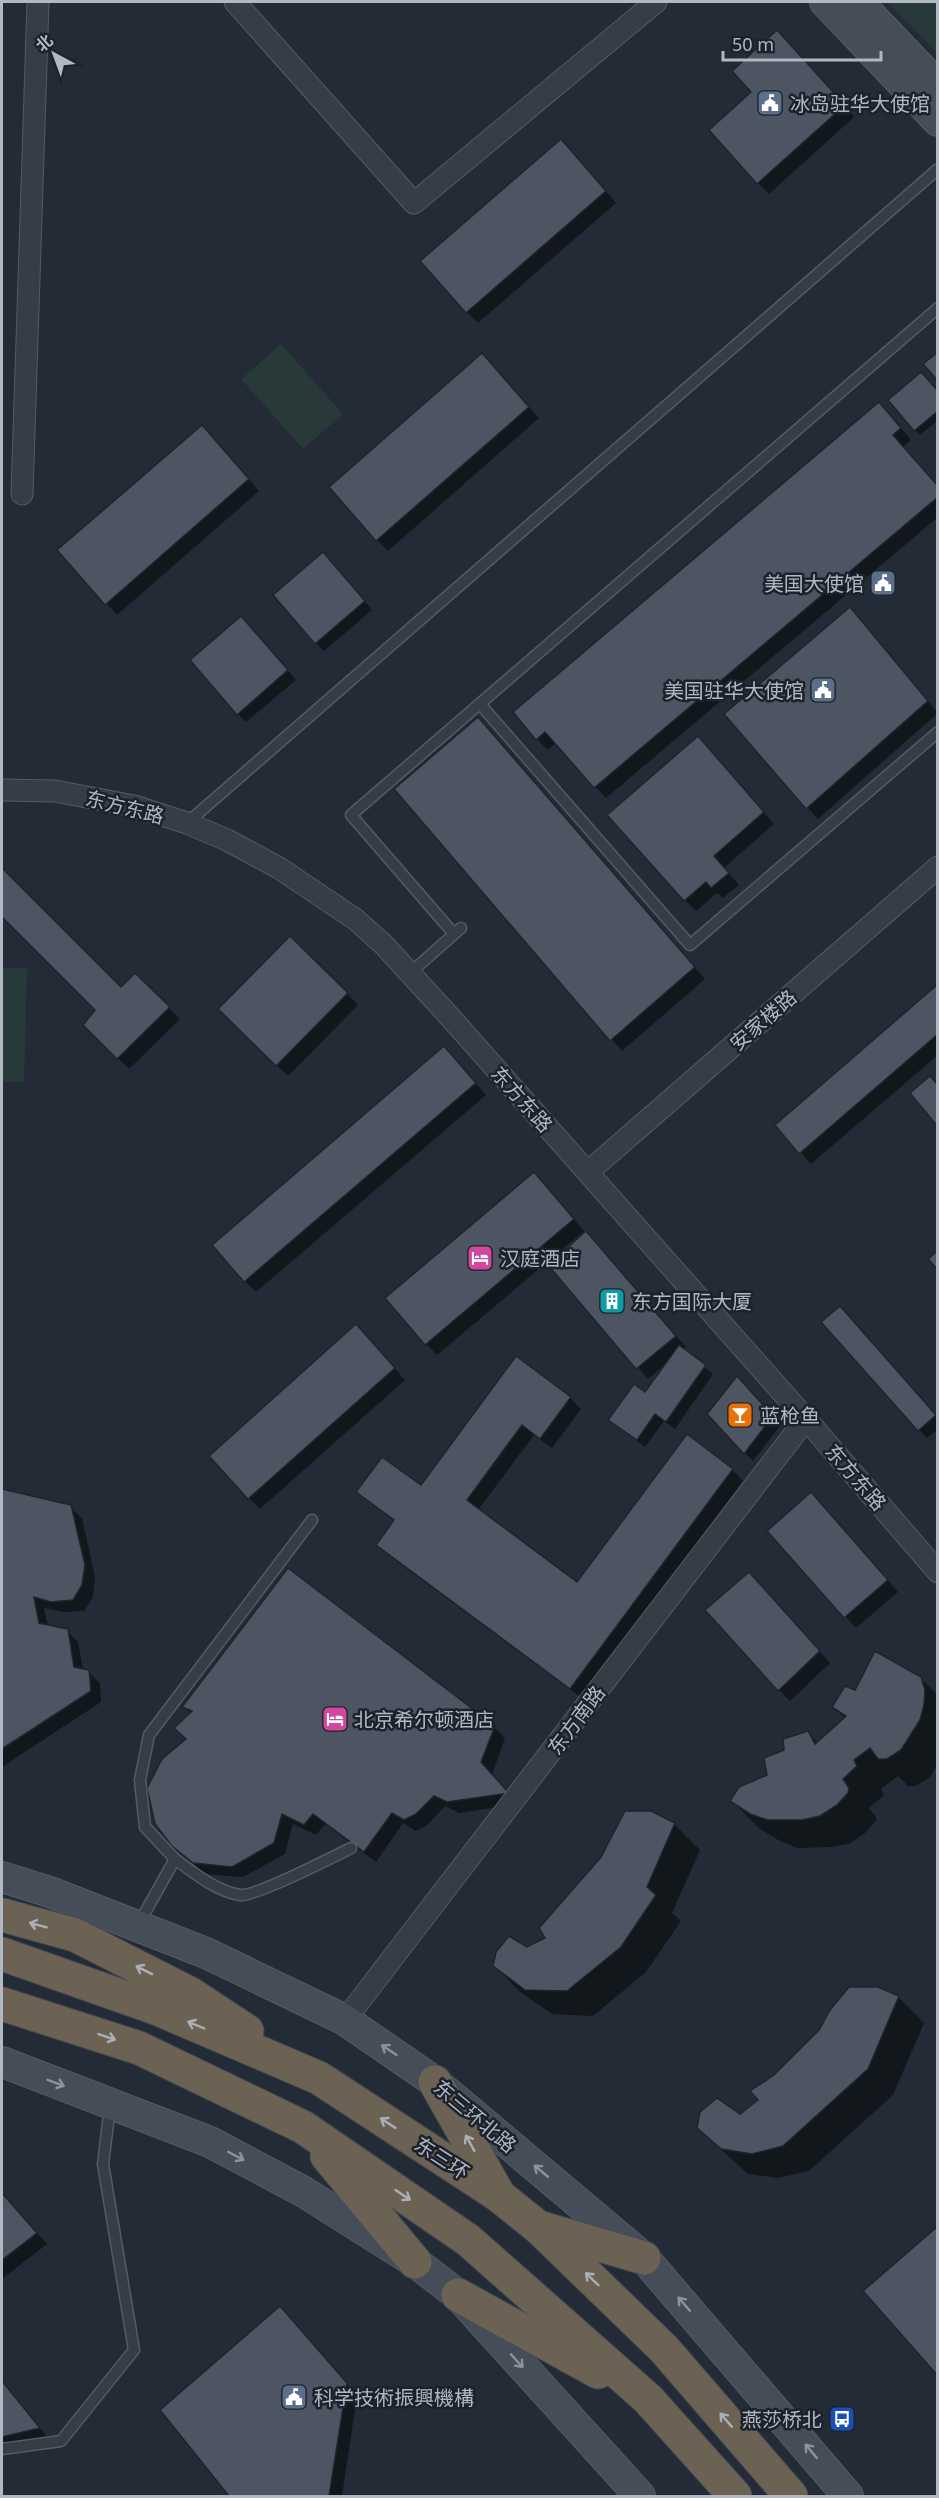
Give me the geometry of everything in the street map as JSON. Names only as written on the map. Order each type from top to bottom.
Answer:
[{"type":"highway","points":[[2,1915],[75,1935],[191,1994],[319,2078]]},
{"type":"highway","name":"东三环","points":[[2,1954],[158,2009],[319,2078],[498,2194],[537,2227],[664,2349],[791,2496]]},
{"type":"highway","points":[[16,2008],[139,2048],[303,2127],[468,2240],[648,2399],[735,2496]]},
{"type":"highway","points":[[435,2082],[498,2194]]},
{"type":"highway","points":[[303,2127],[415,2262]]},
{"type":"highway","points":[[537,2227],[644,2258]]},
{"type":"highway","points":[[458,2295],[648,2399]]},
{"type":"street","points":[[22,494],[38,2]]},
{"type":"street","points":[[235,2],[414,204],[656,2]]},
{"type":"street","points":[[825,2],[938,121]]},
{"type":"street","points":[[858,2],[938,86]]},
{"type":"street","name":"东方东路","points":[[2,790],[55,791],[134,806],[187,823],[227,840],[322,895],[362,926],[410,973],[588,1172],[938,1572]]},
{"type":"street","name":"安家楼路","points":[[588,1172],[938,867]]},
{"type":"street","name":"东方南路","points":[[345,2020],[806,1419]]},
{"type":"street","name":"东三环北路","points":[[2,1877],[50,1892],[206,1953],[345,2020],[435,2082],[644,2258],[848,2496]]},
{"type":"street","points":[[2,2061],[210,2142],[304,2192],[415,2262],[458,2295],[640,2496]]},
{"type":"lane","points":[[187,823],[938,170]]},
{"type":"lane","points":[[410,973],[457,931],[351,815],[938,308]]},
{"type":"lane","points":[[480,704],[690,945],[938,732]]},
{"type":"lane","points":[[312,1520],[149,1735],[140,1780],[146,1827],[175,1859],[210,1884],[242,1895],[272,1885],[351,1848]]},
{"type":"lane","points":[[137,1927],[175,1859]]},
{"type":"lane","points":[[2,2449],[61,2441],[134,2350],[104,2164],[110,2103]]},
{"type":"shaded area","points":[[887,2],[937,2],[937,52]]},
{"type":"shaded area","points":[[281,344],[343,414],[303,449],[241,379]]},
{"type":"shaded area","points":[[2,968],[27,968],[24,1082],[2,1082]]},
{"type":"building","points":[[777,30],[845,105],[757,184],[709,130],[751,92],[732,71]]},
{"type":"building","points":[[561,139],[606,191],[466,313],[420,261]]},
{"type":"building","points":[[938,352],[938,381],[923,364]]},
{"type":"building","points":[[482,353],[529,407],[376,541],[329,487]]},
{"type":"building","points":[[921,372],[938,391],[938,411],[914,431],[888,400]]},
{"type":"building","points":[[879,402],[901,428],[893,435],[938,486],[938,497],[594,788],[545,732],[536,740],[513,712]]},
{"type":"building","points":[[202,425],[249,479],[105,605],[57,550]]},
{"type":"building","points":[[323,552],[365,601],[315,644],[273,595]]},
{"type":"building","points":[[850,607],[928,701],[806,809],[724,714]]},
{"type":"building","points":[[241,616],[288,670],[237,715],[190,660]]},
{"type":"building","points":[[478,717],[695,967],[610,1041],[394,789]]},
{"type":"building","points":[[698,736],[764,812],[714,856],[729,873],[711,888],[706,882],[684,901],[607,815]]},
{"type":"building","points":[[2,868],[121,987],[135,973],[170,1007],[117,1059],[83,1025],[95,1010],[2,917]]},
{"type":"building","points":[[290,936],[348,993],[276,1066],[218,1009]]},
{"type":"building","points":[[938,984],[938,1034],[799,1154],[775,1125]]},
{"type":"building","points":[[444,1046],[476,1083],[244,1282],[212,1245]]},
{"type":"building","points":[[930,1076],[938,1085],[938,1127],[910,1093]]},
{"type":"building","name":"汉庭酒店","points":[[534,1172],[574,1219],[425,1345],[385,1298]]},
{"type":"building","name":"东方国际大厦","points":[[586,1231],[676,1336],[636,1369],[548,1265]]},
{"type":"building","points":[[938,1250],[938,1270],[928,1259]]},
{"type":"building","points":[[840,1306],[936,1415],[918,1431],[821,1322]]},
{"type":"building","points":[[356,1324],[395,1368],[248,1499],[209,1456]]},
{"type":"building","points":[[679,1345],[706,1365],[666,1422],[655,1414],[637,1440],[608,1420],[634,1384],[645,1392]]},
{"type":"building","points":[[516,1356],[571,1397],[540,1439],[522,1425],[467,1500],[577,1582],[687,1434],[733,1469],[570,1689],[376,1545],[394,1520],[356,1492],[382,1457],[421,1485]]},
{"type":"building","name":"蓝枪鱼","points":[[737,1376],[773,1416],[744,1454],[707,1414]]},
{"type":"building","points":[[2,1489],[71,1505],[85,1565],[82,1585],[73,1600],[51,1602],[34,1597],[39,1623],[68,1629],[74,1667],[89,1670],[91,1691],[2,1749]]},
{"type":"building","points":[[811,1492],[888,1580],[844,1618],[767,1531]]},
{"type":"building","name":"北京希尔顿酒店","points":[[288,1568],[495,1726],[481,1762],[509,1793],[447,1802],[434,1796],[416,1814],[404,1820],[392,1813],[364,1852],[313,1814],[304,1825],[282,1814],[274,1843],[232,1867],[193,1863],[172,1846],[155,1824],[147,1788],[162,1759],[186,1739],[174,1728],[192,1711],[182,1707]]},
{"type":"building","points":[[749,1572],[820,1651],[778,1691],[705,1610]]},
{"type":"building","points":[[875,1651],[921,1677],[925,1690],[920,1720],[901,1750],[887,1759],[878,1759],[870,1748],[854,1760],[857,1766],[843,1779],[849,1788],[848,1793],[837,1805],[820,1816],[802,1820],[768,1820],[750,1814],[730,1801],[739,1787],[767,1775],[764,1758],[784,1750],[783,1739],[808,1731],[815,1744],[846,1716],[832,1707],[845,1686],[855,1690]]},
{"type":"building","points":[[625,1811],[651,1811],[675,1823],[647,1887],[656,1895],[621,1947],[567,1991],[525,1990],[493,1966],[496,1952],[509,1936],[527,1947],[545,1938],[539,1928],[601,1857]]},
{"type":"building","points":[[849,1987],[878,1987],[899,1996],[868,2069],[783,2146],[752,2154],[721,2149],[697,2128],[700,2112],[717,2098],[740,2114],[758,2100],[750,2091],[774,2075],[819,2030],[830,2010]]},
{"type":"building","points":[[2,2193],[37,2233],[2,2260]]},
{"type":"building","points":[[938,2226],[938,2376],[863,2291]]},
{"type":"building","points":[[280,2306],[347,2383],[329,2496],[229,2496],[160,2410]]},
{"type":"building","points":[[2,2381],[40,2428],[2,2437]]},
{"type":"place","name":"冰岛驻华大使馆","points":[[770,103]]},
{"type":"place","name":"美国大使馆","points":[[883,583]]},
{"type":"place","name":"美国驻华大使馆","points":[[823,690]]},
{"type":"place","name":"汉庭酒店","points":[[480,1258]]},
{"type":"place","name":"东方国际大厦","points":[[612,1301]]},
{"type":"place","name":"蓝枪鱼","points":[[740,1415]]},
{"type":"place","name":"北京希尔顿酒店","points":[[335,1719]]},
{"type":"place","name":"科学技術振興機構","points":[[294,2397]]},
{"type":"place","name":"燕莎桥北","points":[[842,2419]]}]
